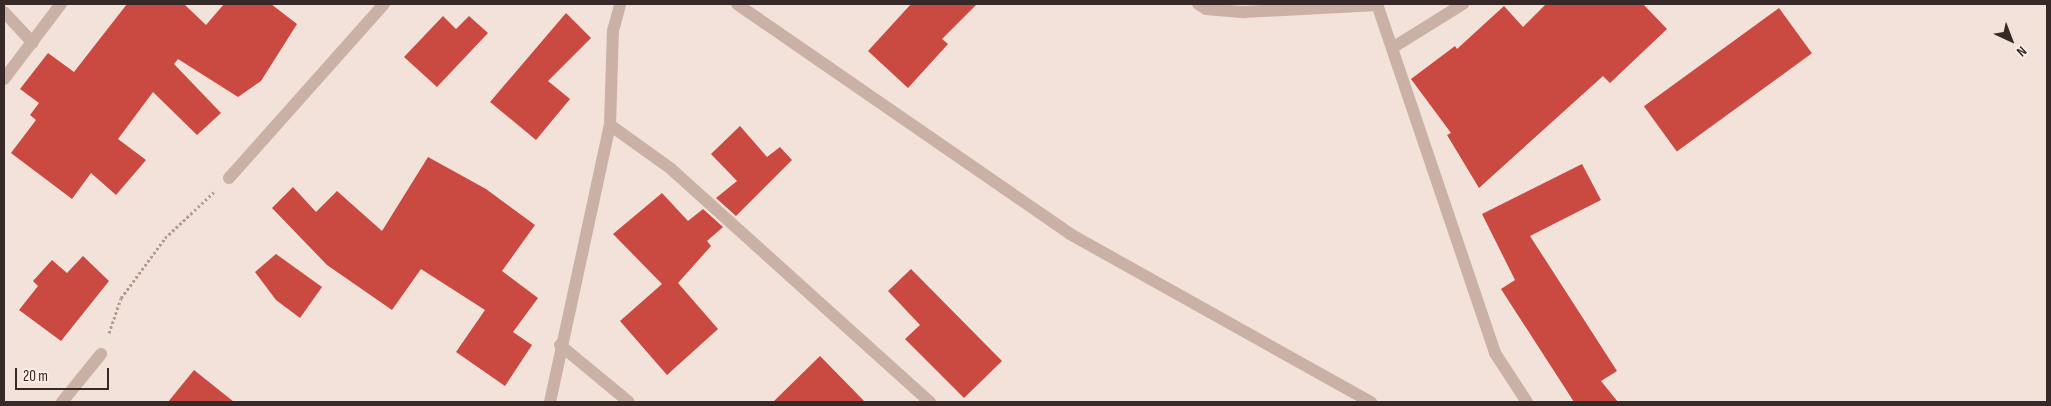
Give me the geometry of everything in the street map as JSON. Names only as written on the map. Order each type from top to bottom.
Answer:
[{"type":"street","points":[[4,79],[61,4]]},
{"type":"street","points":[[229,178],[384,4]]},
{"type":"street","points":[[550,402],[560,345],[610,125],[613,30],[620,4]]},
{"type":"street","points":[[737,4],[1070,234],[1371,402]]},
{"type":"street","points":[[1198,4],[1206,9],[1244,12],[1378,4],[1495,352],[1527,402]]},
{"type":"street","points":[[1392,48],[1463,4]]},
{"type":"street","points":[[4,12],[34,42]]},
{"type":"street","points":[[610,125],[670,168],[930,402]]},
{"type":"street","points":[[560,345],[629,402]]},
{"type":"street","points":[[62,402],[101,354]]},
{"type":"path","points":[[101,354],[121,298],[165,238],[229,178]]},
{"type":"building","points":[[127,4],[184,4],[206,25],[224,4],[271,4],[297,24],[261,81],[238,97],[178,59],[174,64],[221,113],[197,135],[153,92],[118,139],[146,160],[116,195],[91,173],[72,199],[11,153],[36,120],[30,115],[39,103],[20,89],[48,53],[74,72]]},
{"type":"building","points":[[911,4],[977,4],[942,39],[948,44],[908,88],[868,51]]},
{"type":"building","points":[[1546,4],[1643,4],[1667,29],[1610,83],[1603,76],[1479,188],[1447,135],[1451,133],[1411,79],[1455,46],[1457,49],[1504,6],[1523,27]]},
{"type":"building","points":[[1779,8],[1812,53],[1677,151],[1644,106]]},
{"type":"building","points":[[566,13],[591,38],[548,81],[570,99],[536,140],[490,102]]},
{"type":"building","points":[[443,16],[456,29],[469,16],[488,33],[437,87],[404,57]]},
{"type":"building","points":[[740,126],[767,157],[780,147],[792,160],[736,216],[716,198],[737,181],[711,154]]},
{"type":"building","points":[[428,157],[486,189],[535,225],[502,271],[538,298],[513,332],[532,345],[505,386],[456,352],[485,310],[421,269],[392,310],[327,265],[272,208],[293,187],[316,212],[337,191],[382,231]]},
{"type":"building","points":[[1582,164],[1601,200],[1530,236],[1617,371],[1601,381],[1618,402],[1574,402],[1501,289],[1515,280],[1482,214]]},
{"type":"building","points":[[662,193],[688,221],[703,209],[723,227],[707,241],[711,246],[678,283],[718,329],[667,375],[620,321],[662,284],[613,234]]},
{"type":"building","points":[[276,254],[322,287],[300,318],[276,300],[255,272]]},
{"type":"building","points":[[83,256],[109,281],[61,341],[19,310],[38,286],[33,281],[52,260],[67,273]]},
{"type":"building","points":[[911,269],[1002,361],[964,398],[905,339],[920,325],[888,291]]},
{"type":"building","points":[[820,356],[865,402],[773,402]]},
{"type":"building","points":[[194,370],[234,402],[168,402]]}]
